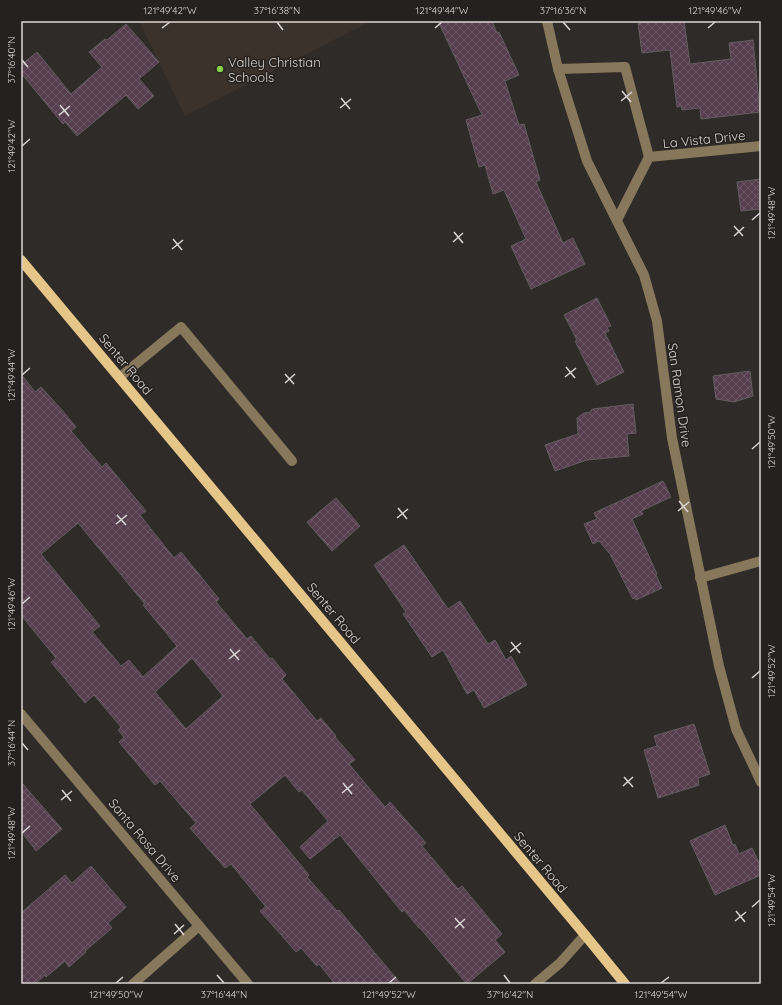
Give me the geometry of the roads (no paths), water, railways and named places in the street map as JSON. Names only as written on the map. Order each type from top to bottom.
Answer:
[{"type":"main road","name":"Senter Road","points":[[21,260],[585,935],[624,984]]},
{"type":"street","name":"San Ramon Drive","points":[[547,21],[558,69],[587,161],[644,275],[657,321],[672,438],[719,666],[736,729],[761,782]]},
{"type":"street","name":"La Vista Drive","points":[[558,69],[625,67],[649,157],[617,220]]},
{"type":"street","name":"La Vista Drive","points":[[649,157],[761,146]]},
{"type":"street","points":[[120,377],[181,327],[292,461]]},
{"type":"street","points":[[700,578],[761,561]]},
{"type":"street","name":"Santa Rosa Drive","points":[[21,714],[248,984]]},
{"type":"street","points":[[133,984],[199,926]]},
{"type":"street","points":[[535,984],[560,964],[585,935]]},
{"type":"place","name":"Valley Christian Schools","points":[[220,69]]}]
